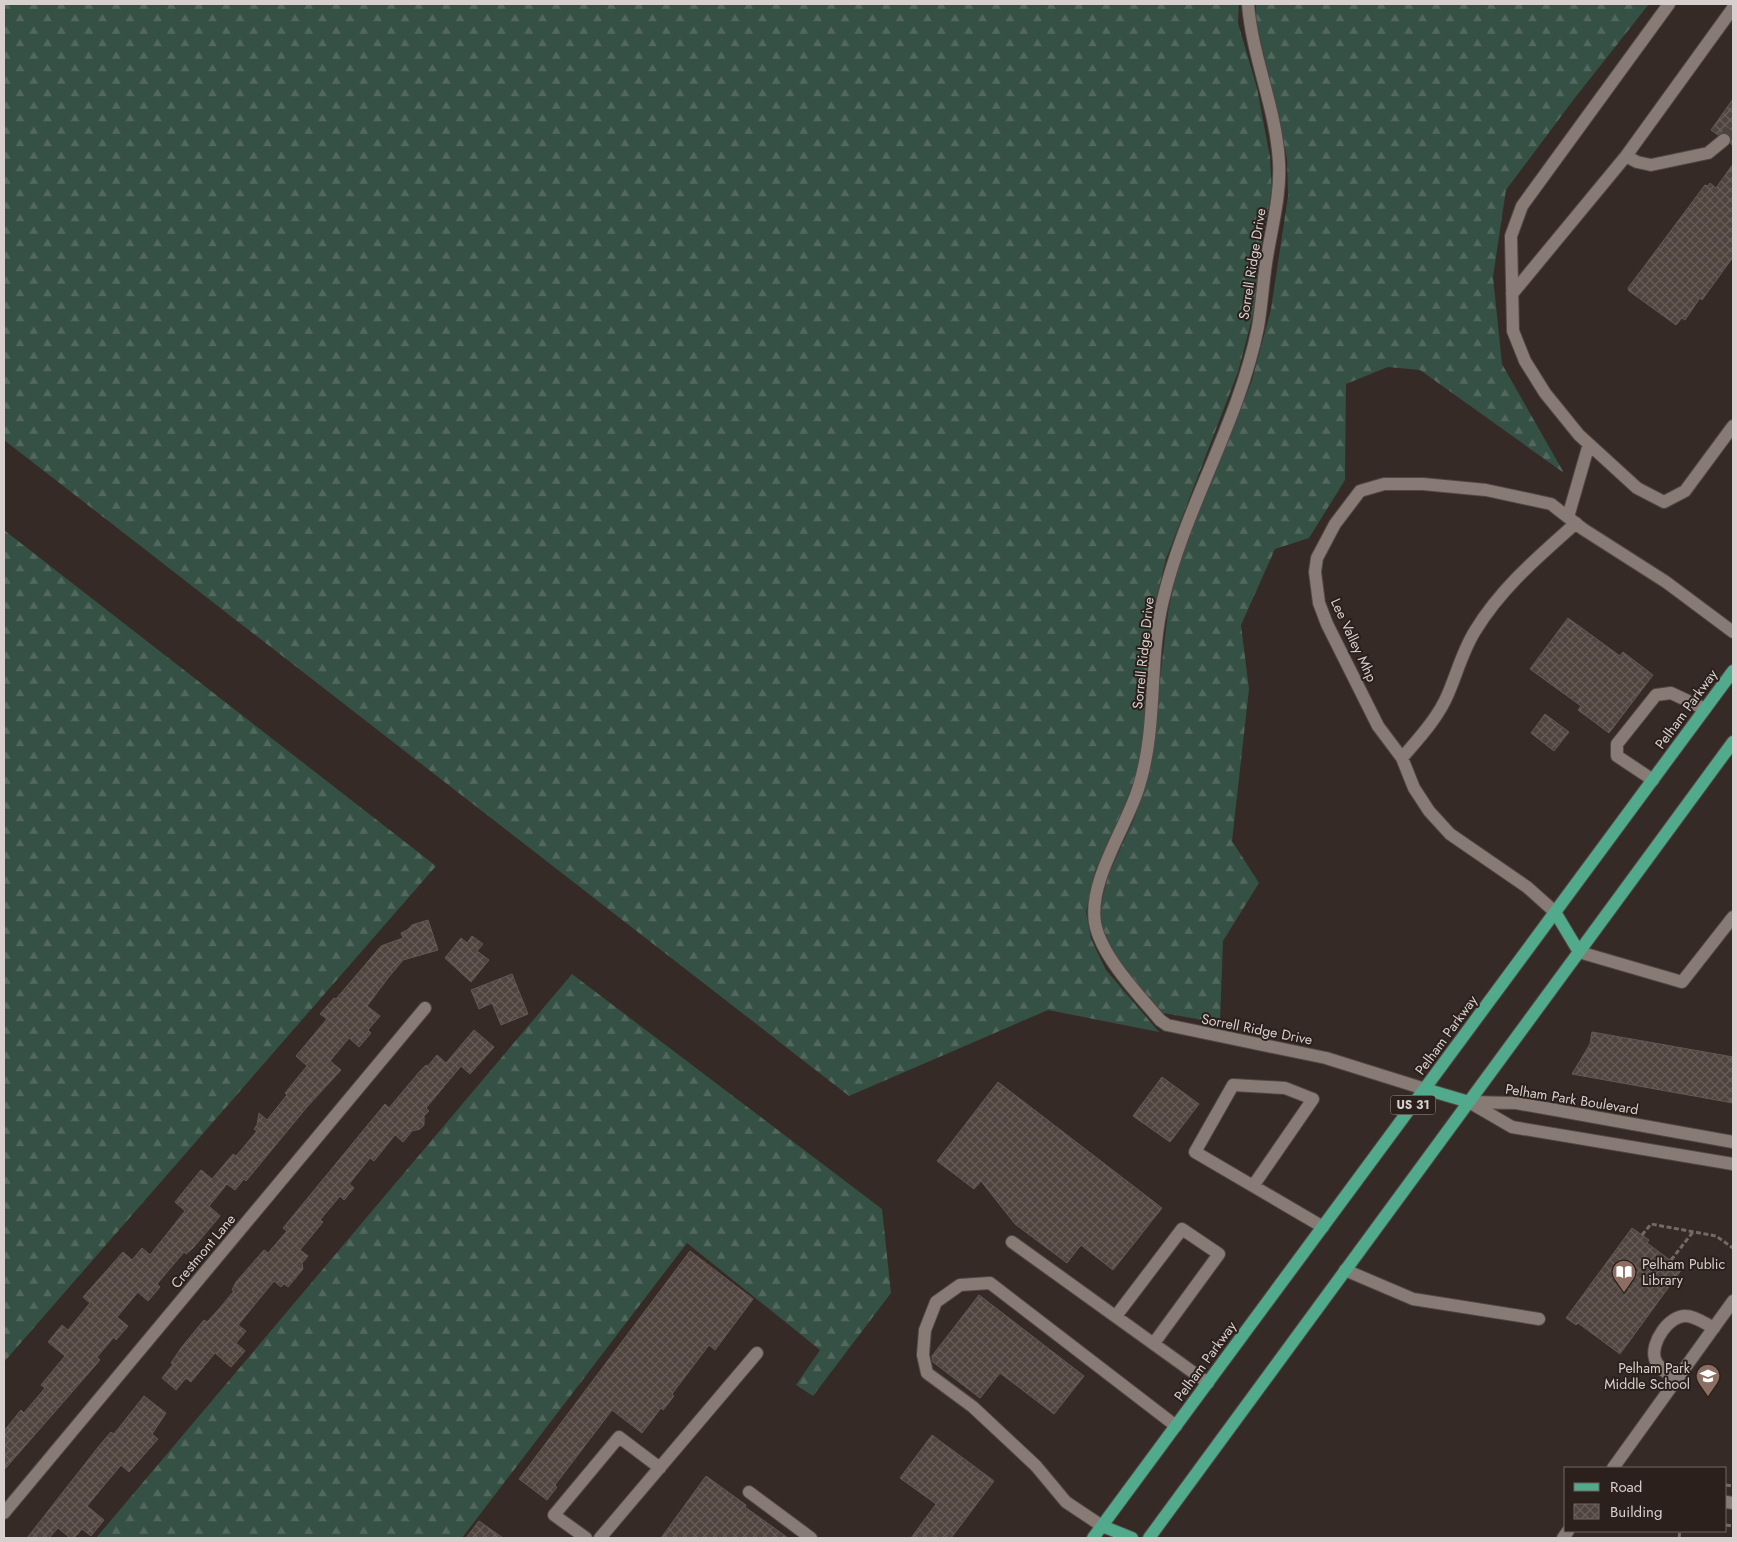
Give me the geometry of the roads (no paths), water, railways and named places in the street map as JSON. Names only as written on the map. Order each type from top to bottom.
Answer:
[{"type":"main road","name":"Pelham Parkway","points":[[1093,1538],[1733,671]]},
{"type":"main road","name":"US 31","points":[[1149,1538],[1733,742]]},
{"type":"main road","points":[[1555,912],[1579,952]]},
{"type":"main road","points":[[1425,1088],[1469,1102]]},
{"type":"main road","points":[[1102,1526],[1132,1538]]},
{"type":"street","name":"Sorrell Ridge Drive","points":[[1248,4],[1250,27],[1265,86],[1279,159],[1276,210],[1260,312],[1244,375],[1173,564],[1162,604],[1146,760],[1131,810],[1096,892],[1095,924],[1100,941],[1108,956],[1160,1020],[1167,1025],[1326,1058],[1425,1088]]},
{"type":"street","points":[[1669,4],[1522,206],[1511,236],[1512,331],[1525,361],[1545,393],[1589,444],[1637,488],[1664,502],[1685,491],[1733,426]]},
{"type":"street","points":[[1512,294],[1626,156],[1731,16]]},
{"type":"street","points":[[1626,156],[1637,162],[1652,165],[1708,153],[1724,140]]},
{"type":"street","points":[[1402,758],[1435,718],[1448,695],[1473,632],[1493,602],[1572,520],[1589,444]]},
{"type":"street","name":"Lee Valley Mhp","points":[[1555,912],[1527,887],[1450,834],[1429,811],[1414,788],[1402,758],[1378,726],[1327,624],[1319,602],[1315,572],[1317,558],[1345,509],[1360,491],[1368,487],[1384,484],[1423,484],[1486,490],[1551,504],[1666,582],[1733,632]]},
{"type":"street","points":[[1653,780],[1617,756],[1617,744],[1656,695],[1671,693],[1705,709]]},
{"type":"street","points":[[1579,952],[1682,982],[1733,917]]},
{"type":"street","name":"Crestmont Lane","points":[[4,1513],[425,1008]]},
{"type":"street","points":[[1253,1186],[1313,1099],[1284,1088],[1233,1085],[1195,1152],[1253,1186],[1323,1227]]},
{"type":"street","points":[[1469,1102],[1512,1127],[1733,1164]]},
{"type":"street","name":"Pelham Park Boulevard","points":[[1469,1102],[1516,1103],[1733,1142]]},
{"type":"street","points":[[1116,1316],[1182,1229],[1219,1254],[1154,1344]]},
{"type":"street","points":[[1012,1242],[1208,1383]]},
{"type":"street","points":[[1345,1270],[1413,1298],[1539,1319]]},
{"type":"street","points":[[1102,1526],[1066,1502],[1036,1466],[973,1407],[927,1373],[923,1355],[925,1330],[936,1302],[960,1284],[990,1283],[1176,1426]]},
{"type":"street","points":[[1614,1467],[1733,1301]]},
{"type":"street","points":[[1677,1380],[1663,1371],[1655,1359],[1655,1347],[1668,1325],[1674,1319],[1687,1316],[1714,1328]]},
{"type":"street","points":[[600,1538],[757,1353]]},
{"type":"street","points":[[586,1538],[554,1515],[619,1437],[660,1468]]},
{"type":"street","points":[[749,1492],[811,1538]]},
{"type":"tunnel","points":[[1724,140],[1733,128]]},
{"type":"place","name":"Pelham Public Library","points":[[1624,1293]]},
{"type":"place","name":"Pelham Park Middle School","points":[[1708,1397]]}]
